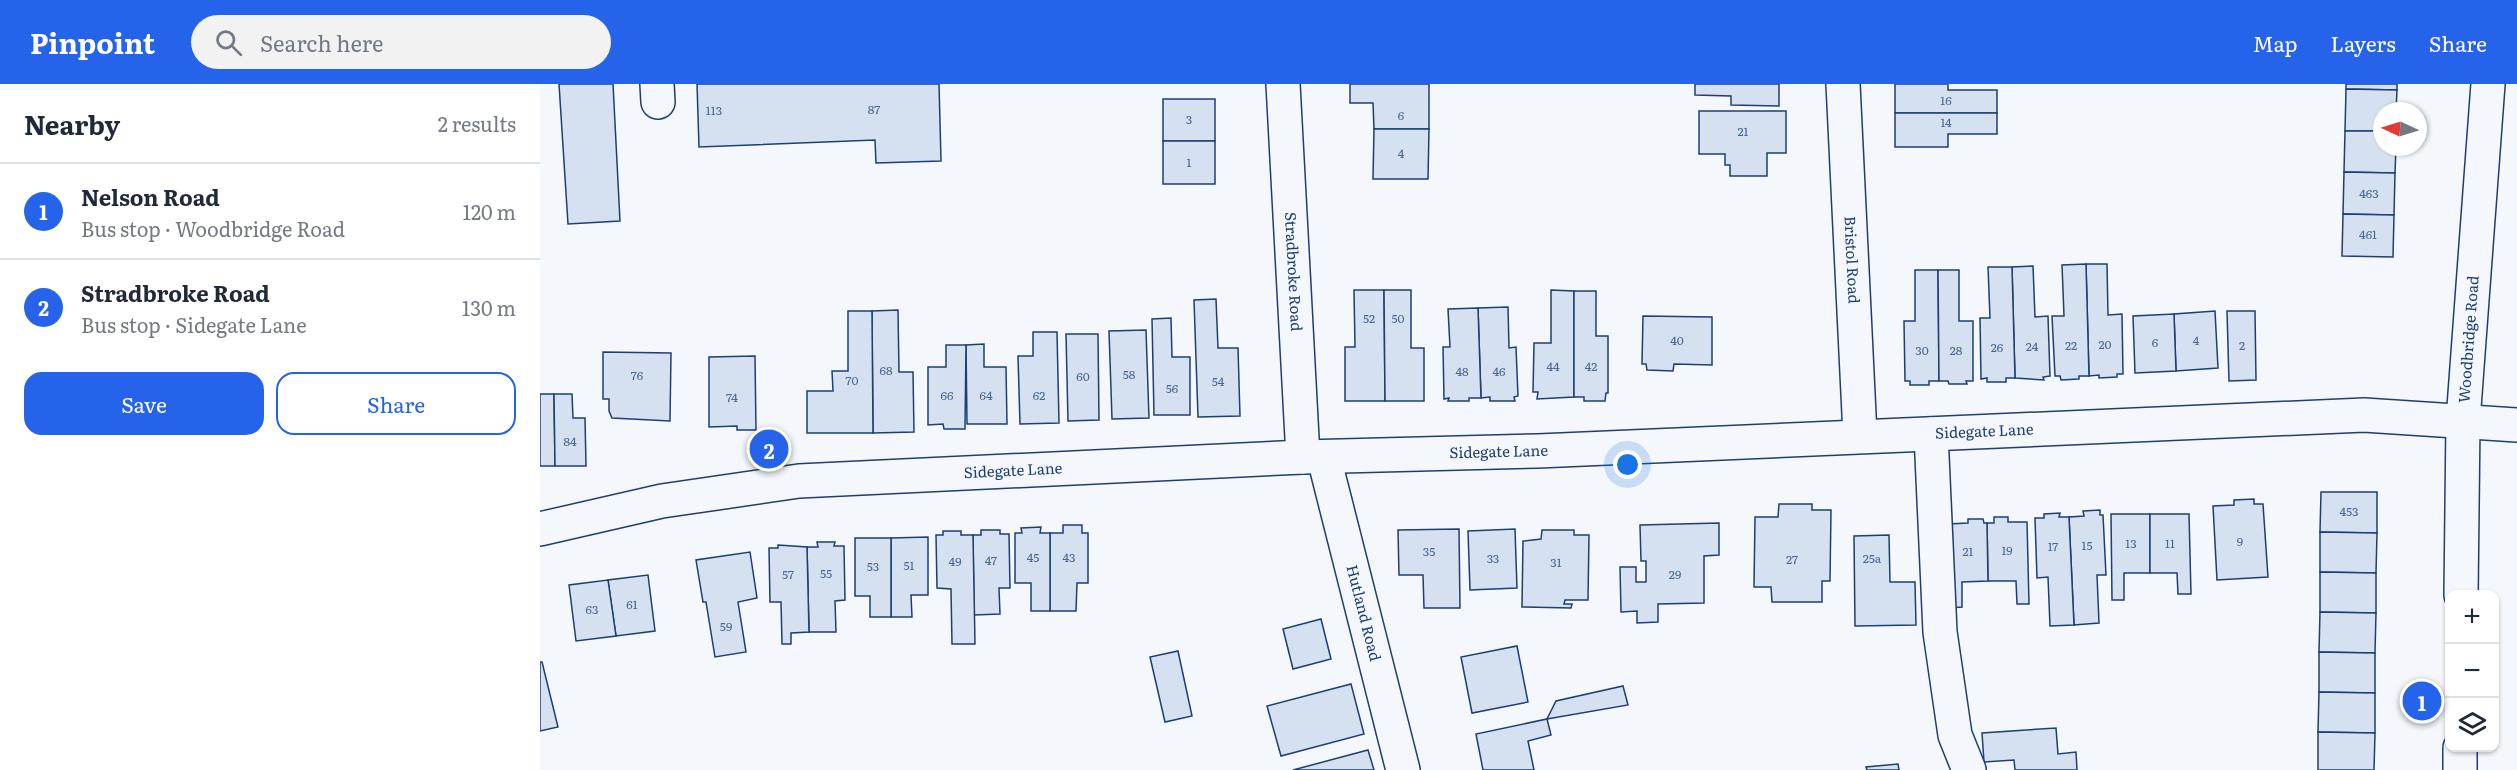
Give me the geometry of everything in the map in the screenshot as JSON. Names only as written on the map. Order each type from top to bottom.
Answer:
[{"type":"street","name":"Stradbroke Road","points":[[1283,84],[1313,458]]},
{"type":"street","name":"Bristol Road","points":[[1843,84],[1860,435]]},
{"type":"street","name":"Woodbridge Road","points":[[2461,590],[2463,421],[2488,84]]},
{"type":"street","name":"Sidegate Lane","points":[[540,529],[662,501],[800,481],[2364,415],[2517,426]]},
{"type":"street","points":[[1931,434],[1940,633],[1955,735],[1969,770]]},
{"type":"street","name":"Hutland Road","points":[[1313,458],[1403,770]]},
{"type":"street","points":[[2460,752],[2460,770]]},
{"type":"building","points":[[559,84],[613,84],[620,221],[568,224]]},
{"type":"building","points":[[697,84],[939,84],[941,161],[876,163],[875,140],[699,147]]},
{"type":"building","points":[[1350,84],[1429,84],[1429,129],[1374,129],[1373,103],[1350,103]]},
{"type":"building","points":[[1695,84],[1779,84],[1779,106],[1731,105],[1731,96],[1695,95]]},
{"type":"building","points":[[1895,84],[1948,84],[1948,90],[1997,90],[1997,113],[1895,113]]},
{"type":"building","points":[[2346,84],[2397,84],[2397,90],[2346,89]]},
{"type":"building","points":[[2346,89],[2397,90],[2396,102],[2373,102],[2373,131],[2345,131]]},
{"type":"building","points":[[1163,99],[1215,99],[1215,141],[1163,141]]},
{"type":"building","points":[[1699,111],[1786,111],[1786,153],[1767,153],[1767,176],[1730,176],[1730,165],[1725,165],[1725,154],[1699,154]]},
{"type":"building","points":[[1895,113],[1997,113],[1997,134],[1948,134],[1948,147],[1895,147]]},
{"type":"building","points":[[1374,129],[1429,129],[1428,179],[1373,179]]},
{"type":"building","points":[[2345,131],[2373,131],[2373,156],[2396,156],[2395,173],[2344,172]]},
{"type":"building","points":[[1163,141],[1215,141],[1215,184],[1163,184]]},
{"type":"building","points":[[2344,172],[2395,173],[2394,215],[2343,214]]},
{"type":"building","points":[[2343,214],[2394,215],[2393,257],[2342,256]]},
{"type":"building","points":[[2086,264],[2107,264],[2108,315],[2122,314],[2123,374],[2117,374],[2117,377],[2089,376]]},
{"type":"building","points":[[2086,264],[2089,376],[2061,380],[2060,376],[2055,376],[2052,316],[2064,316],[2062,265]]},
{"type":"building","points":[[2033,266],[2035,317],[2048,316],[2050,376],[2043,377],[2044,380],[2015,378],[2012,267]]},
{"type":"building","points":[[1988,267],[2012,267],[2015,378],[2006,378],[2006,382],[1987,382],[1987,378],[1981,379],[1980,318],[1990,318]]},
{"type":"building","points":[[1915,270],[1938,270],[1939,381],[1929,381],[1929,385],[1910,385],[1910,381],[1905,381],[1904,321],[1915,321]]},
{"type":"building","points":[[1938,270],[1959,270],[1959,321],[1973,321],[1973,381],[1966,381],[1967,384],[1949,384],[1948,381],[1939,381]]},
{"type":"building","points":[[1354,290],[1384,290],[1385,401],[1345,401],[1345,347],[1355,347]]},
{"type":"building","points":[[1384,290],[1411,290],[1411,348],[1424,348],[1424,401],[1385,401]]},
{"type":"building","points":[[1551,290],[1574,291],[1574,397],[1537,399],[1538,392],[1533,392],[1534,343],[1551,343]]},
{"type":"building","points":[[1574,291],[1596,291],[1596,336],[1608,336],[1608,393],[1606,393],[1605,401],[1584,401],[1584,397],[1574,397]]},
{"type":"building","points":[[1216,299],[1218,348],[1238,348],[1240,416],[1198,417],[1194,300]]},
{"type":"building","points":[[1508,307],[1509,348],[1516,347],[1518,396],[1514,397],[1515,401],[1490,401],[1490,397],[1481,398],[1478,308]]},
{"type":"building","points":[[1478,308],[1481,398],[1469,398],[1469,401],[1448,401],[1449,398],[1444,399],[1443,347],[1450,347],[1448,309]]},
{"type":"building","points":[[898,310],[899,372],[913,372],[914,432],[873,433],[872,311]]},
{"type":"building","points":[[848,311],[872,311],[873,433],[807,433],[807,391],[833,391],[832,371],[848,371]]},
{"type":"building","points":[[2215,311],[2218,368],[2176,371],[2174,314]]},
{"type":"building","points":[[2227,311],[2255,311],[2256,380],[2229,381]]},
{"type":"building","points":[[2174,314],[2176,371],[2135,373],[2133,316]]},
{"type":"building","points":[[1643,316],[1712,317],[1712,365],[1674,364],[1673,371],[1647,370],[1646,364],[1642,364]]},
{"type":"building","points":[[1171,318],[1172,357],[1190,357],[1190,415],[1154,415],[1152,319]]},
{"type":"building","points":[[1146,330],[1149,418],[1112,419],[1109,331]]},
{"type":"building","points":[[1033,332],[1057,332],[1059,423],[1020,424],[1018,356],[1033,356]]},
{"type":"building","points":[[1066,334],[1098,334],[1099,420],[1068,421]]},
{"type":"building","points":[[984,344],[984,367],[1006,367],[1007,424],[967,424],[966,345]]},
{"type":"building","points":[[946,345],[966,345],[965,429],[944,429],[943,424],[928,425],[928,367],[946,367]]},
{"type":"building","points":[[603,352],[671,353],[670,421],[612,418],[609,411],[609,399],[603,399]]},
{"type":"building","points":[[755,356],[756,430],[737,430],[737,426],[709,427],[709,357]]},
{"type":"building","points":[[540,394],[554,394],[555,466],[540,466]]},
{"type":"building","points":[[554,394],[572,394],[573,418],[585,418],[586,466],[555,466]]},
{"type":"building","points":[[2321,492],[2377,492],[2377,533],[2320,532]]},
{"type":"building","points":[[2254,499],[2254,504],[2263,504],[2268,577],[2217,580],[2213,506],[2234,505],[2234,500]]},
{"type":"building","points":[[1779,504],[1812,504],[1812,510],[1831,510],[1830,581],[1822,581],[1822,602],[1772,602],[1771,587],[1754,587],[1755,517],[1778,517]]},
{"type":"building","points":[[2100,510],[2100,515],[2103,515],[2106,575],[2097,575],[2099,623],[2074,625],[2069,517],[2084,516],[2083,511]]},
{"type":"building","points":[[2060,513],[2059,517],[2069,517],[2074,625],[2050,626],[2048,577],[2037,578],[2035,518],[2044,518],[2044,514]]},
{"type":"building","points":[[2111,514],[2150,514],[2150,573],[2124,573],[2124,600],[2112,600]]},
{"type":"building","points":[[2150,514],[2189,514],[2191,594],[2178,594],[2177,573],[2150,573]]},
{"type":"building","points":[[1994,517],[2008,517],[2008,522],[2027,522],[2029,604],[2017,604],[2016,581],[1988,581],[1987,523],[1994,523]]},
{"type":"building","points":[[1968,519],[1983,519],[1984,523],[1987,523],[1988,581],[1962,582],[1962,607],[1950,608],[1948,524],[1968,523]]},
{"type":"building","points":[[1719,523],[1719,555],[1704,556],[1704,603],[1658,604],[1658,622],[1637,623],[1637,611],[1621,612],[1620,567],[1636,567],[1636,582],[1646,582],[1646,561],[1641,561],[1640,525]]},
{"type":"building","points":[[1063,525],[1082,525],[1082,533],[1088,533],[1088,583],[1077,583],[1076,611],[1050,611],[1050,533],[1063,533]]},
{"type":"building","points":[[1041,527],[1040,533],[1050,533],[1050,611],[1031,611],[1031,583],[1015,583],[1015,533],[1022,533],[1021,528]]},
{"type":"building","points":[[1459,529],[1460,608],[1424,608],[1423,575],[1399,575],[1398,530]]},
{"type":"building","points":[[1515,529],[1517,588],[1470,590],[1468,531]]},
{"type":"building","points":[[981,530],[1000,530],[1000,534],[1009,534],[1010,588],[999,588],[1000,614],[974,615],[973,535],[981,535]]},
{"type":"building","points":[[1542,530],[1574,530],[1574,535],[1589,535],[1588,600],[1565,600],[1564,604],[1572,604],[1571,608],[1522,607],[1523,541],[1541,539]]},
{"type":"building","points":[[943,531],[961,531],[961,535],[973,535],[975,644],[952,644],[951,589],[937,588],[936,535],[943,535]]},
{"type":"building","points":[[2320,532],[2377,533],[2376,573],[2320,572]]},
{"type":"building","points":[[1889,535],[1890,582],[1915,582],[1916,625],[1855,626],[1854,536]]},
{"type":"building","points":[[928,537],[928,595],[911,595],[912,617],[891,617],[891,538]]},
{"type":"building","points":[[855,538],[891,538],[891,617],[870,617],[870,596],[855,596]]},
{"type":"building","points":[[817,542],[835,542],[834,546],[844,546],[845,600],[835,601],[836,632],[809,632],[807,547],[818,547]]},
{"type":"building","points":[[778,545],[807,547],[809,632],[791,633],[791,644],[782,644],[781,602],[770,602],[769,548],[778,548]]},
{"type":"building","points":[[750,552],[757,598],[738,602],[746,652],[715,657],[696,560]]},
{"type":"building","points":[[2320,572],[2376,573],[2376,613],[2320,612]]},
{"type":"building","points":[[648,575],[655,631],[616,636],[608,580]]},
{"type":"building","points":[[608,580],[616,636],[576,641],[569,585]]},
{"type":"building","points":[[2320,612],[2376,613],[2375,653],[2319,652]]},
{"type":"building","points":[[1321,619],[1331,659],[1293,669],[1283,629]]},
{"type":"building","points":[[1517,646],[1528,702],[1472,713],[1461,657]]},
{"type":"building","points":[[1178,651],[1192,716],[1165,722],[1150,657]]},
{"type":"building","points":[[2319,652],[2375,653],[2375,693],[2319,692]]},
{"type":"building","points":[[540,662],[542,662],[558,727],[540,731]]},
{"type":"building","points":[[1351,684],[1364,734],[1281,756],[1267,706]]},
{"type":"building","points":[[1623,686],[1628,705],[1547,719],[1556,701]]},
{"type":"building","points":[[2319,692],[2375,693],[2375,733],[2318,732]]},
{"type":"building","points":[[1547,719],[1551,735],[1528,741],[1534,770],[1483,770],[1476,734]]},
{"type":"building","points":[[2056,728],[2058,754],[2076,752],[2077,770],[2015,770],[2014,760],[1984,762],[1982,733]]},
{"type":"building","points":[[2318,732],[2375,733],[2374,770],[2318,770]]},
{"type":"building","points":[[1368,750],[1374,770],[1293,770]]},
{"type":"building","points":[[1898,764],[1899,770],[1867,770],[1866,767]]},
{"type":"place","name":"Stradbroke Road","points":[[769,449]]},
{"type":"place","name":"Nelson Road","points":[[2422,701]]}]
